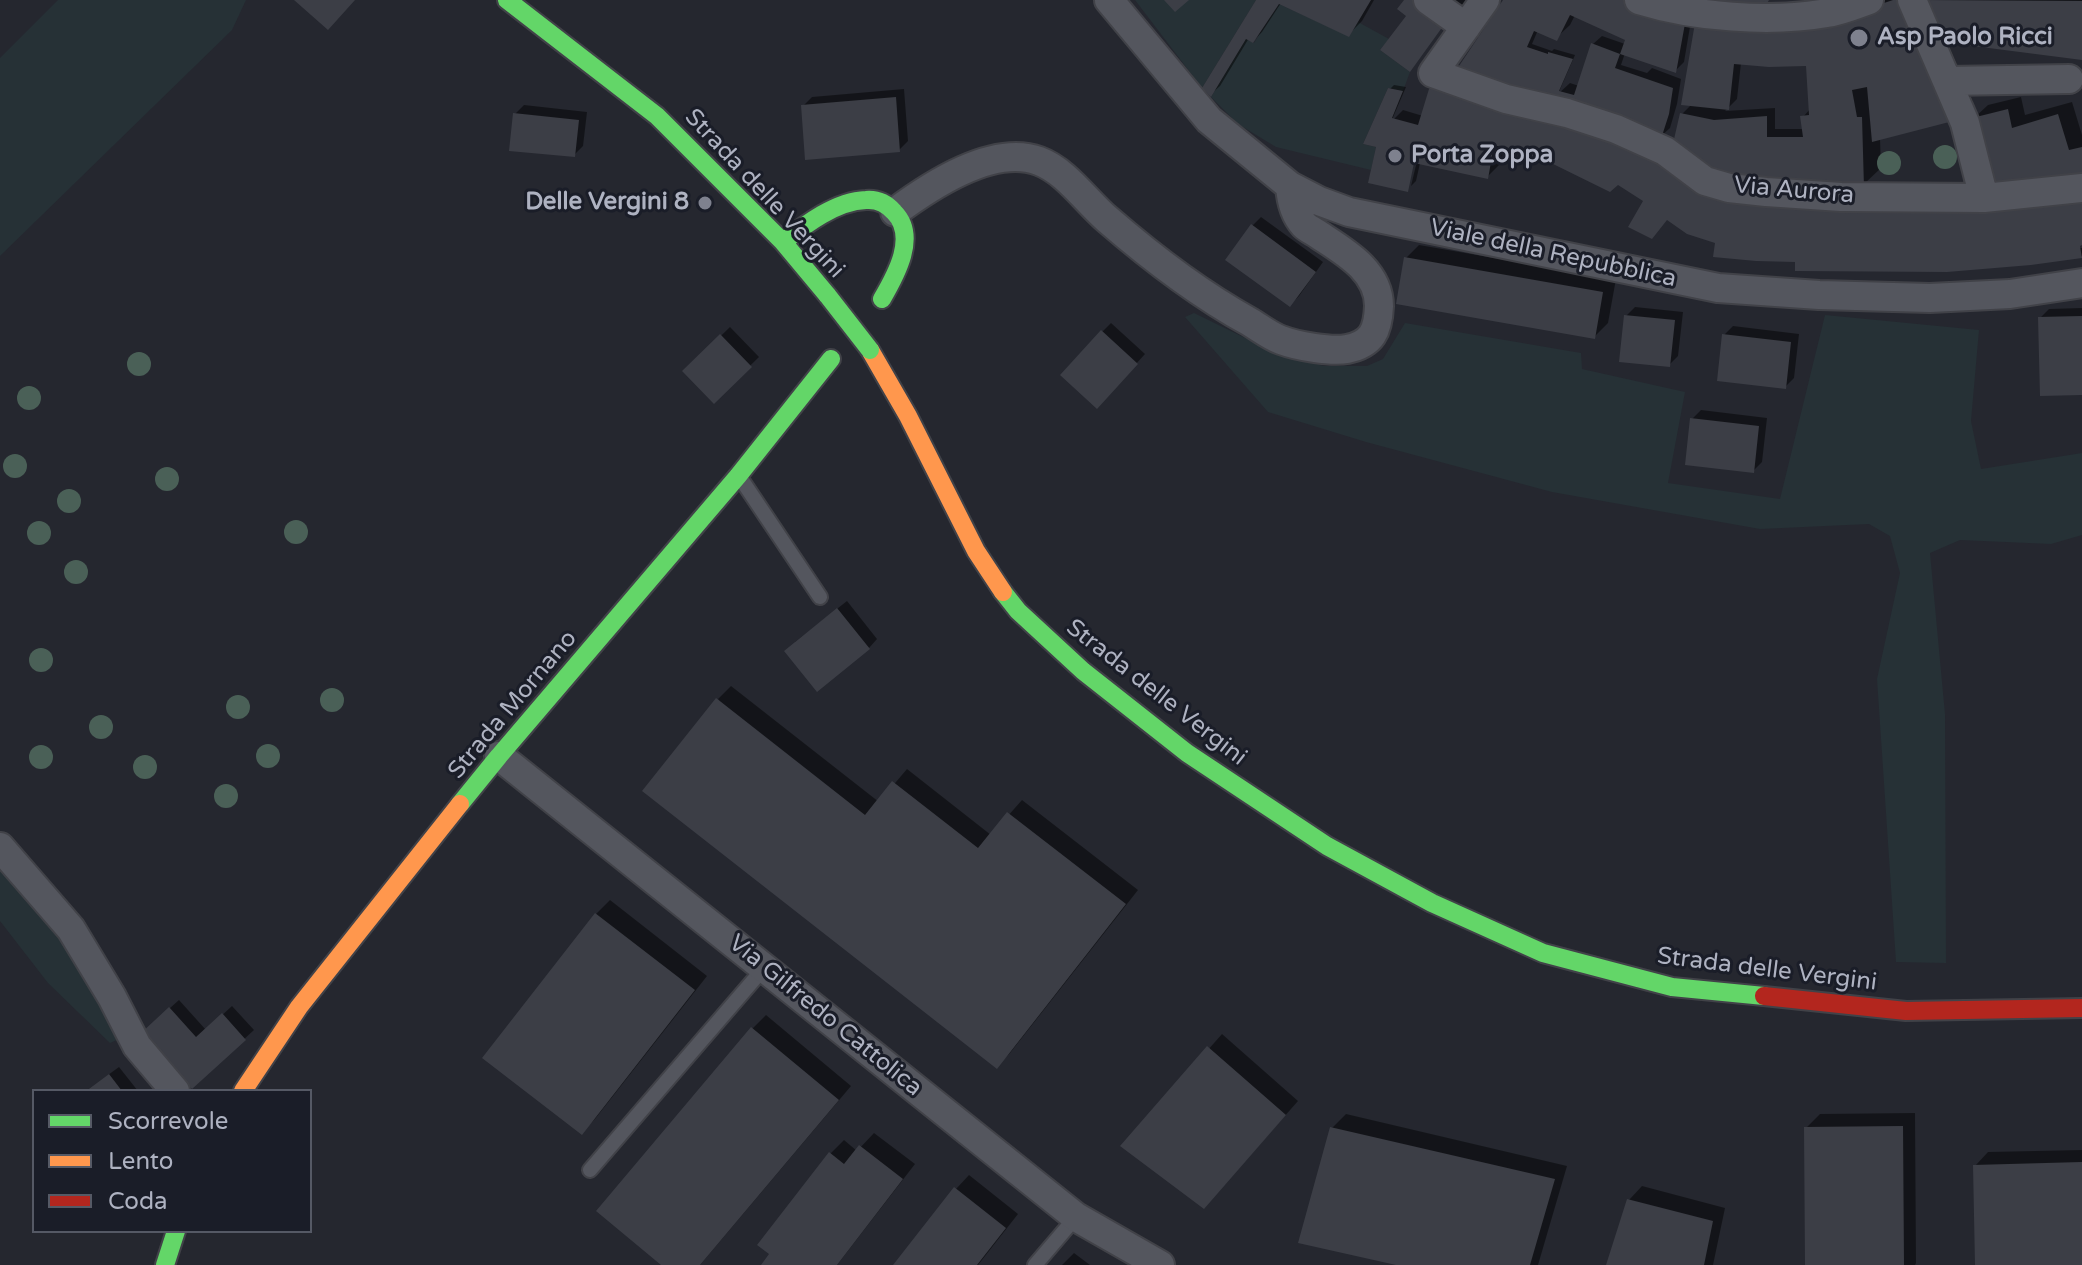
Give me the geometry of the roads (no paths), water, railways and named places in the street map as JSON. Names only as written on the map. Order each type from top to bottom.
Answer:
[{"type":"main road","name":"Strada delle Vergini","points":[[507,0],[657,116],[783,242],[870,350],[908,416],[976,551],[1018,611],[1083,671],[1187,753],[1327,846],[1419,896],[1543,953],[1672,987],[1906,1011],[2082,1008]]},
{"type":"main road","points":[[783,242],[818,218],[857,201],[884,203],[895,212],[903,225],[905,242],[901,261],[882,299]]},
{"type":"main road","name":"Strada Mornano","points":[[244,1089],[299,1007],[499,756],[738,476],[831,359]]},
{"type":"main road","points":[[165,1265],[175,1233]]},
{"type":"street","name":"Viale della Repubblica","points":[[1109,0],[1209,120],[1290,186],[1349,212],[1718,288],[1930,298],[2010,294],[2082,283]]},
{"type":"street","points":[[1428,0],[1466,27],[1485,0]]},
{"type":"street","points":[[1639,0],[1668,9],[1693,12],[1786,17],[1829,13],[1864,2]]},
{"type":"street","points":[[1912,0],[1965,123],[1984,198]]},
{"type":"street","name":"Via Aurora","points":[[1466,27],[1433,73],[1506,99],[1567,113],[1616,129],[1665,151],[1705,181],[1729,188],[1841,197],[1984,198],[2082,188]]},
{"type":"street","points":[[1947,81],[2069,79]]},
{"type":"street","points":[[895,212],[943,180],[971,166],[993,160],[1038,160],[1060,174],[1152,256],[1216,303],[1281,340],[1334,351],[1361,346],[1375,332],[1379,303],[1372,277],[1349,255],[1304,226],[1292,206],[1290,186]]},
{"type":"street","name":"Via Gilfredo Cattolica","points":[[499,756],[1076,1217],[1160,1265]]},
{"type":"street","points":[[0,847],[71,929],[137,1046],[173,1089]]},
{"type":"lane","points":[[738,476],[820,597]]},
{"type":"lane","points":[[590,1170],[764,968]]},
{"type":"lane","points":[[1035,1265],[1076,1217]]},
{"type":"place","name":"Asp Paolo Ricci","points":[[1859,38]]},
{"type":"place","name":"Porta Zoppa","points":[[1395,156]]},
{"type":"place","name":"Delle Vergini 8","points":[[705,203]]}]
